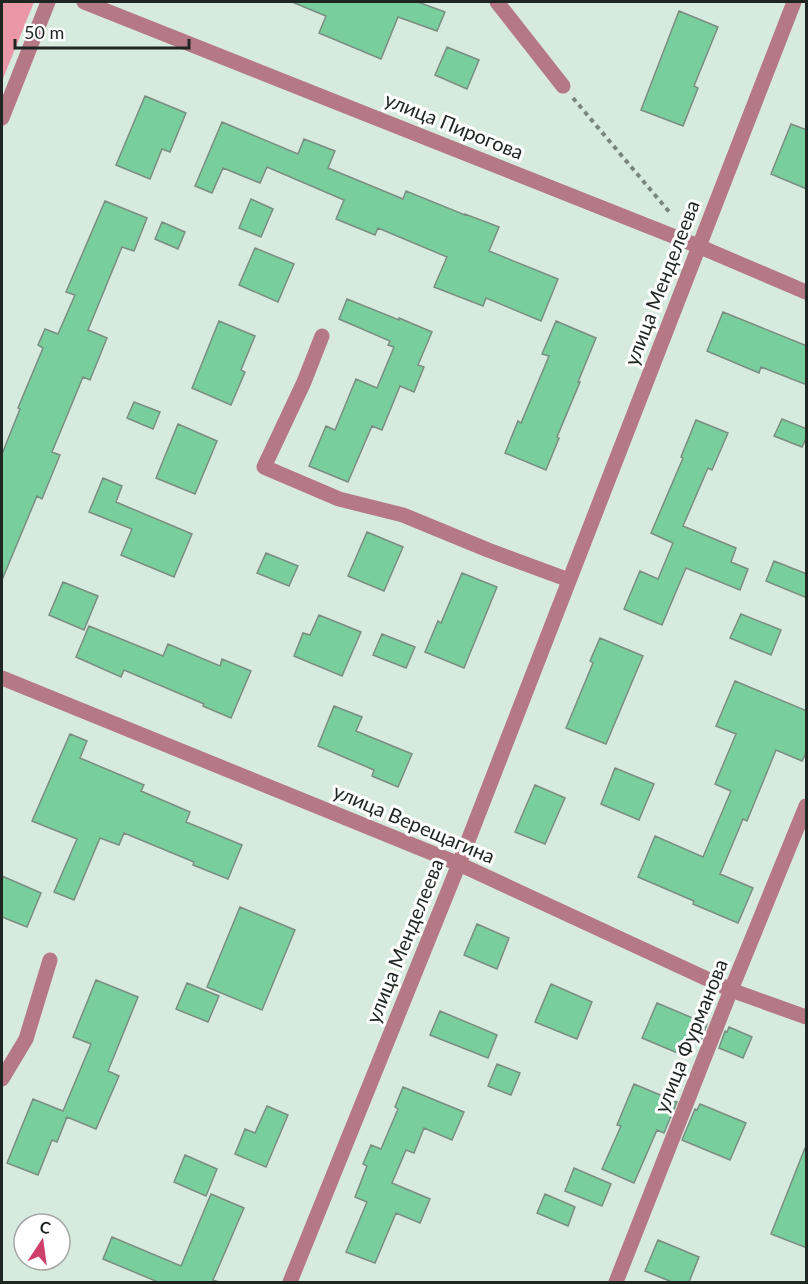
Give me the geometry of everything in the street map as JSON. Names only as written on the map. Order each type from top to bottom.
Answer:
[{"type":"street","points":[[2,118],[48,2]]},
{"type":"street","name":"улица Пирогова","points":[[84,2],[698,246],[807,292]]},
{"type":"street","points":[[497,2],[563,86]]},
{"type":"street","name":"улица Менделеева","points":[[290,1282],[459,864],[794,2]]},
{"type":"street","points":[[322,336],[304,382],[264,466],[339,499],[403,515],[569,580]]},
{"type":"street","name":"улица Верещагина","points":[[2,678],[459,864],[732,990],[807,1017]]},
{"type":"street","name":"улица Фурманова","points":[[616,1282],[807,806]]},
{"type":"street","points":[[2,1079],[26,1039],[50,960]]},
{"type":"path","points":[[563,86],[677,221]]},
{"type":"shaded area","points":[[2,2],[34,2],[2,81]]},
{"type":"building","points":[[292,2],[418,2],[445,12],[437,31],[398,17],[381,59],[319,33],[326,16]]},
{"type":"building","points":[[679,11],[718,27],[694,86],[698,88],[683,126],[641,110]]},
{"type":"building","points":[[447,47],[479,60],[467,89],[435,75]]},
{"type":"building","points":[[145,96],[186,113],[170,152],[162,149],[150,179],[116,165]]},
{"type":"building","points":[[222,122],[298,154],[304,139],[335,151],[328,168],[403,199],[406,191],[499,227],[489,251],[558,279],[541,321],[486,298],[483,306],[434,287],[447,257],[378,228],[375,235],[336,219],[344,200],[267,167],[260,183],[223,168],[212,193],[195,186]]},
{"type":"building","points":[[791,124],[807,130],[807,189],[771,174]]},
{"type":"building","points":[[251,199],[273,209],[261,237],[239,228]]},
{"type":"building","points":[[105,201],[147,218],[134,251],[122,247],[88,330],[107,338],[90,380],[83,377],[52,452],[60,455],[42,499],[37,496],[2,580],[2,454],[43,348],[38,345],[45,329],[58,334],[75,295],[66,292]]},
{"type":"building","points":[[162,222],[185,232],[178,249],[155,239]]},
{"type":"building","points":[[255,248],[294,264],[278,302],[239,285]]},
{"type":"building","points":[[347,299],[432,332],[418,365],[424,367],[414,392],[400,386],[382,430],[372,426],[348,482],[309,466],[326,426],[335,430],[356,379],[377,388],[394,347],[388,345],[390,341],[339,319]]},
{"type":"building","points":[[723,312],[807,346],[807,385],[761,367],[759,373],[707,351]]},
{"type":"building","points":[[219,321],[255,336],[241,370],[245,372],[231,405],[192,388]]},
{"type":"building","points":[[556,321],[596,338],[546,470],[505,453],[518,421],[521,423],[549,356],[542,354]]},
{"type":"building","points":[[134,402],[160,412],[153,429],[127,418]]},
{"type":"building","points":[[782,419],[807,429],[807,436],[802,447],[774,436]]},
{"type":"building","points":[[696,420],[728,433],[712,470],[708,468],[683,526],[736,548],[731,562],[748,569],[740,590],[686,568],[662,625],[624,609],[640,571],[658,579],[673,543],[651,533],[683,458],[681,457]]},
{"type":"building","points":[[178,424],[217,441],[195,494],[156,478]]},
{"type":"building","points":[[103,478],[122,486],[116,502],[192,534],[174,577],[121,555],[132,529],[89,512]]},
{"type":"building","points":[[367,532],[403,547],[384,591],[348,576]]},
{"type":"building","points":[[266,553],[298,566],[289,586],[257,573]]},
{"type":"building","points":[[774,561],[807,574],[807,598],[766,581]]},
{"type":"building","points":[[462,573],[497,587],[464,668],[425,652],[438,621],[441,623]]},
{"type":"building","points":[[63,582],[98,596],[84,630],[49,615]]},
{"type":"building","points":[[741,614],[781,630],[771,655],[730,638]]},
{"type":"building","points":[[319,615],[361,632],[342,676],[294,656],[303,633],[310,635]]},
{"type":"building","points":[[89,626],[163,656],[168,644],[220,666],[222,659],[251,671],[231,718],[124,670],[121,677],[76,657]]},
{"type":"building","points":[[382,634],[415,647],[406,668],[373,655]]},
{"type":"building","points":[[600,638],[643,656],[606,744],[566,728],[593,663],[590,661]]},
{"type":"building","points":[[735,681],[807,711],[807,751],[802,761],[776,750],[747,821],[743,819],[720,874],[753,888],[738,923],[638,877],[655,836],[703,857],[731,791],[715,784],[736,734],[716,726]]},
{"type":"building","points":[[334,706],[362,717],[356,731],[412,754],[398,787],[372,776],[374,770],[318,746]]},
{"type":"building","points":[[70,734],[87,741],[80,758],[144,785],[141,791],[190,812],[186,822],[242,845],[228,879],[124,833],[119,845],[100,838],[74,900],[54,892],[77,839],[32,821]]},
{"type":"building","points":[[615,768],[654,784],[639,820],[601,804]]},
{"type":"building","points":[[535,785],[565,798],[545,844],[515,832]]},
{"type":"building","points":[[2,876],[41,893],[27,927],[2,917]]},
{"type":"building","points":[[240,907],[295,930],[262,1010],[207,987]]},
{"type":"building","points":[[477,924],[509,938],[497,969],[464,955]]},
{"type":"building","points":[[96,980],[138,997],[108,1071],[119,1076],[96,1129],[67,1117],[57,1142],[52,1140],[38,1175],[7,1163],[33,1099],[63,1111],[91,1044],[73,1037]]},
{"type":"building","points":[[187,983],[219,996],[208,1022],[176,1009]]},
{"type":"building","points":[[551,984],[592,1002],[577,1039],[535,1022]]},
{"type":"building","points":[[657,1003],[707,1024],[701,1041],[688,1035],[680,1054],[642,1038]]},
{"type":"building","points":[[440,1011],[497,1035],[488,1058],[430,1035]]},
{"type":"building","points":[[729,1027],[752,1037],[743,1058],[719,1048],[725,1031],[727,1032]]},
{"type":"building","points":[[497,1064],[520,1073],[511,1095],[488,1086]]},
{"type":"building","points":[[634,1084],[677,1102],[664,1133],[657,1130],[634,1183],[602,1169],[621,1126],[617,1125]]},
{"type":"building","points":[[403,1087],[464,1112],[452,1140],[424,1128],[414,1153],[406,1150],[392,1183],[430,1199],[420,1223],[396,1213],[375,1263],[346,1252],[367,1202],[355,1197],[367,1166],[363,1164],[371,1145],[381,1149],[398,1109],[395,1107]]},
{"type":"building","points":[[700,1104],[746,1123],[730,1160],[682,1140],[695,1109],[697,1110]]},
{"type":"building","points":[[267,1106],[288,1115],[266,1167],[235,1154],[245,1129],[255,1133]]},
{"type":"building","points":[[805,1148],[807,1148],[807,1248],[771,1234]]},
{"type":"building","points":[[185,1155],[217,1169],[206,1196],[174,1182]]},
{"type":"building","points":[[574,1168],[611,1184],[602,1206],[565,1191]]},
{"type":"building","points":[[211,1194],[244,1208],[213,1280],[219,1282],[158,1282],[103,1259],[112,1237],[181,1266]]},
{"type":"building","points":[[545,1194],[575,1207],[568,1226],[537,1213]]},
{"type":"building","points":[[658,1240],[699,1257],[689,1282],[672,1282],[645,1271]]}]
